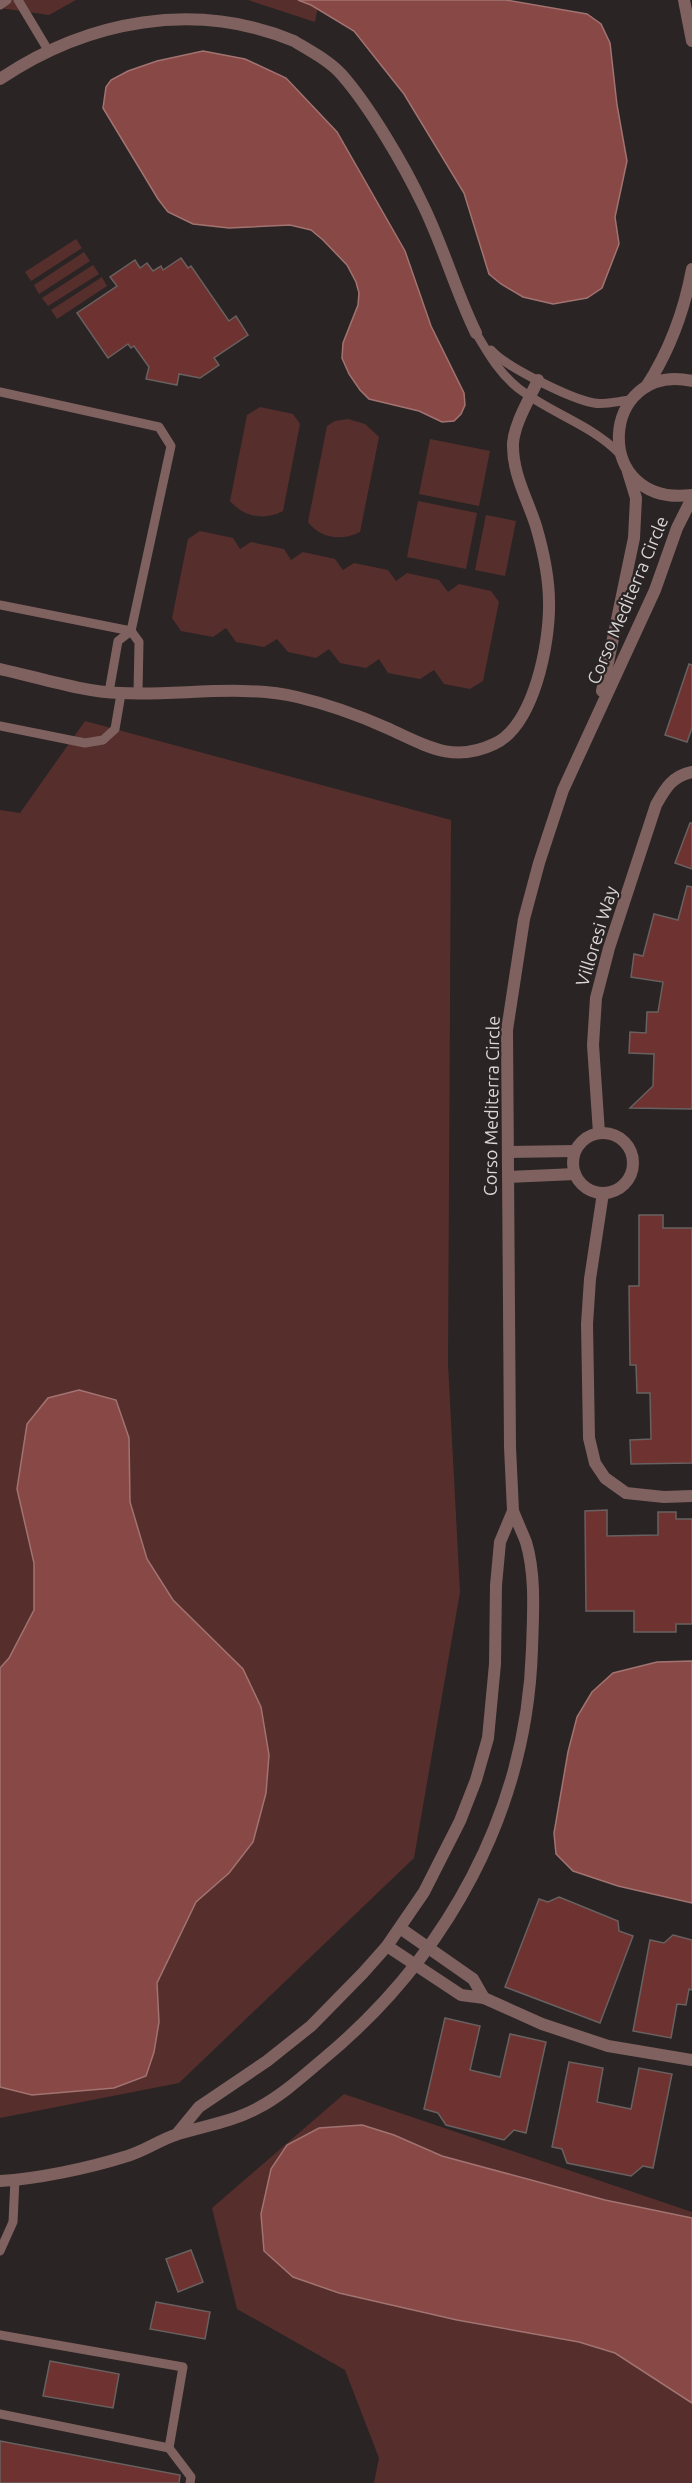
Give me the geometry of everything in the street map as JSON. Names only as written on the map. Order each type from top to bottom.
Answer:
[{"type":"street","points":[[684,0],[692,41]]},
{"type":"street","points":[[0,79],[48,50],[112,23],[164,12],[197,12],[254,22],[283,35],[315,54],[341,74],[357,96],[421,200],[439,240],[460,302],[476,333]]},
{"type":"street","name":"Corso Mediterra Circle","points":[[596,716],[633,546],[636,498],[619,453],[617,434],[621,416],[631,400],[646,387],[663,361],[672,339],[692,269]]},
{"type":"street","name":"Corso Mediterra Circle","points":[[646,387],[663,380],[680,378],[692,381]]},
{"type":"street","points":[[0,669],[115,693],[255,691],[295,697],[335,708],[421,745],[447,753],[465,753],[493,745],[505,738],[522,718],[530,701],[545,642],[549,603],[546,570],[536,526],[515,471],[513,443],[518,423],[538,380]]},
{"type":"street","name":"Corso Mediterra Circle","points":[[0,2181],[67,2170],[125,2157],[176,2135],[218,2124],[257,2109],[292,2085],[383,2005],[416,1965],[456,1906],[492,1837],[511,1781],[526,1724],[531,1676],[531,1571],[526,1543],[513,1511],[507,1030],[524,919],[539,863],[563,790],[655,590],[677,528],[692,497],[657,494],[641,485],[628,472]]},
{"type":"street","name":"Villoresi Way","points":[[599,1133],[593,1045],[596,998],[609,948],[656,806],[668,784],[692,772]]},
{"type":"street","points":[[599,1133],[614,1134],[623,1139],[633,1158],[630,1177],[614,1191],[603,1193],[586,1188],[575,1174],[573,1161],[575,1150],[584,1138],[599,1133]]},
{"type":"street","points":[[508,1152],[575,1150]]},
{"type":"street","points":[[508,1177],[575,1174]]},
{"type":"street","points":[[603,1193],[590,1279],[587,1324],[589,1438],[595,1463],[605,1478],[626,1493],[664,1497],[692,1496]]},
{"type":"street","name":"Corso Mediterra Circle","points":[[176,2135],[199,2108],[267,2061],[311,2026],[387,1946],[424,1892],[460,1821],[476,1780],[488,1738],[495,1664],[496,1585],[500,1542],[513,1511]]},
{"type":"street","points":[[400,1928],[473,1979],[484,1998]]},
{"type":"street","points":[[387,1946],[461,1995],[484,1998],[542,2024],[608,2046],[692,2061]]},
{"type":"lane","points":[[0,5],[7,0]]},
{"type":"lane","points":[[18,0],[48,50]]},
{"type":"lane","points":[[476,333],[500,360],[538,380],[594,403],[631,400]]},
{"type":"lane","points":[[476,333],[498,369],[530,397],[586,427],[605,439],[619,453]]},
{"type":"lane","points":[[0,392],[159,427],[171,446],[131,631],[118,641],[115,729],[103,740],[85,743],[0,726]]},
{"type":"lane","points":[[0,605],[131,631],[139,642],[138,693]]},
{"type":"lane","points":[[0,2251],[13,2222],[15,2179]]},
{"type":"lane","points":[[0,2335],[183,2367],[169,2448]]},
{"type":"lane","points":[[0,2414],[169,2448],[191,2477],[190,2483]]},
{"type":"shaded area","points":[[0,0],[76,0],[49,15],[0,8]]},
{"type":"shaded area","points":[[248,0],[319,0],[315,22]]},
{"type":"shaded area","points":[[298,0],[506,0],[587,14],[601,24],[610,43],[617,105],[627,161],[615,217],[619,244],[602,288],[587,298],[553,304],[523,297],[489,274],[464,193],[404,94],[354,31],[311,5]]},
{"type":"shaded area","points":[[203,51],[245,59],[286,78],[337,132],[405,251],[431,326],[464,393],[465,405],[461,414],[454,421],[442,422],[419,411],[369,399],[360,390],[342,358],[343,343],[358,305],[359,293],[356,282],[347,265],[311,230],[290,225],[229,228],[193,224],[168,212],[158,199],[103,108],[106,87],[111,80],[128,71],[157,61]]},
{"type":"shaded area","points":[[76,239],[82,248],[31,281],[25,272]]},
{"type":"shaded area","points":[[84,252],[90,261],[39,294],[34,285]]},
{"type":"shaded area","points":[[93,265],[99,274],[48,306],[42,298]]},
{"type":"shaded area","points":[[102,277],[107,286],[57,319],[51,310]]},
{"type":"shaded area","points":[[260,407],[293,414],[300,424],[283,511],[269,516],[248,514],[230,501],[247,415]]},
{"type":"shaded area","points":[[348,419],[365,424],[379,437],[360,532],[346,537],[332,537],[319,532],[308,522],[327,426],[335,421]]},
{"type":"shaded area","points":[[430,439],[490,451],[479,506],[419,494]]},
{"type":"shaded area","points":[[418,501],[477,513],[466,569],[407,557]]},
{"type":"shaded area","points":[[486,515],[516,521],[505,576],[475,570]]},
{"type":"shaded area","points":[[200,531],[233,538],[240,549],[251,542],[284,549],[291,560],[303,552],[335,559],[343,570],[354,563],[388,570],[396,581],[407,573],[439,580],[448,592],[459,584],[491,591],[499,602],[483,681],[470,689],[444,684],[434,670],[420,679],[388,673],[379,659],[366,668],[340,663],[329,649],[316,658],[288,652],[277,639],[264,647],[236,642],[226,628],[213,637],[181,631],[172,618],[188,539]]},
{"type":"shaded area","points":[[85,721],[451,820],[448,1364],[460,1592],[414,1858],[179,2083],[0,2118],[0,810],[20,813]]},
{"type":"shaded area","points":[[79,1390],[116,1400],[129,1438],[130,1502],[147,1559],[173,1600],[243,1669],[261,1707],[269,1755],[266,1793],[253,1842],[229,1873],[196,1902],[157,1983],[159,2022],[154,2052],[146,2076],[114,2088],[32,2095],[0,2087],[0,1668],[9,1658],[34,1610],[34,1563],[17,1489],[27,1424],[48,1398]]},
{"type":"shaded area","points":[[692,1661],[692,1903],[618,1886],[573,1871],[556,1854],[554,1833],[568,1752],[577,1717],[592,1692],[613,1673],[657,1662]]},
{"type":"shaded area","points":[[344,2094],[692,2212],[692,2483],[374,2483],[379,2458],[345,2370],[237,2309],[212,2208]]},
{"type":"shaded area","points":[[362,2125],[394,2135],[442,2156],[605,2200],[692,2218],[692,2403],[615,2353],[579,2342],[457,2320],[339,2293],[293,2277],[264,2251],[261,2214],[271,2169],[287,2145],[319,2128]]},
{"type":"building","points":[[181,258],[188,268],[191,266],[229,321],[236,316],[248,335],[214,358],[219,365],[200,378],[179,374],[177,385],[146,379],[149,367],[134,346],[131,348],[128,344],[108,358],[77,313],[117,286],[110,277],[135,260],[140,268],[147,263],[153,271],[161,266],[163,270]]},
{"type":"building","points":[[689,664],[692,665],[692,728],[687,742],[665,735]]},
{"type":"building","points":[[690,823],[692,823],[692,869],[675,863]]},
{"type":"building","points":[[687,886],[692,887],[692,1109],[630,1108],[653,1086],[654,1054],[629,1053],[630,1032],[646,1033],[647,1012],[658,1012],[663,982],[631,977],[634,954],[643,956],[654,914],[678,920]]},
{"type":"building","points":[[639,1215],[663,1215],[663,1228],[692,1228],[692,1463],[631,1464],[630,1440],[651,1439],[650,1393],[637,1393],[636,1365],[630,1365],[629,1286],[639,1286]]},
{"type":"building","points":[[607,1510],[607,1536],[658,1535],[658,1512],[676,1512],[676,1519],[692,1519],[692,1624],[676,1624],[676,1632],[634,1632],[634,1611],[586,1611],[585,1511]]},
{"type":"building","points":[[559,1897],[618,1921],[619,1931],[633,1936],[600,2023],[505,1987],[539,1899],[548,1902]]},
{"type":"building","points":[[673,1935],[692,1940],[692,1990],[689,1989],[686,2005],[677,2004],[671,2038],[633,2031],[650,1940],[664,1943]]},
{"type":"building","points":[[445,2018],[480,2026],[470,2070],[500,2077],[510,2034],[546,2042],[526,2133],[514,2130],[504,2140],[446,2125],[438,2113],[424,2109]]},
{"type":"building","points":[[569,2062],[603,2068],[597,2102],[631,2109],[639,2068],[672,2074],[653,2168],[643,2166],[631,2176],[567,2163],[562,2149],[552,2147]]},
{"type":"building","points":[[191,2250],[203,2282],[178,2292],[166,2259]]},
{"type":"building","points":[[156,2302],[210,2312],[205,2339],[150,2329]]},
{"type":"building","points":[[50,2361],[119,2374],[113,2408],[43,2396]]},
{"type":"building","points":[[0,2441],[180,2475],[179,2483],[0,2483]]}]
